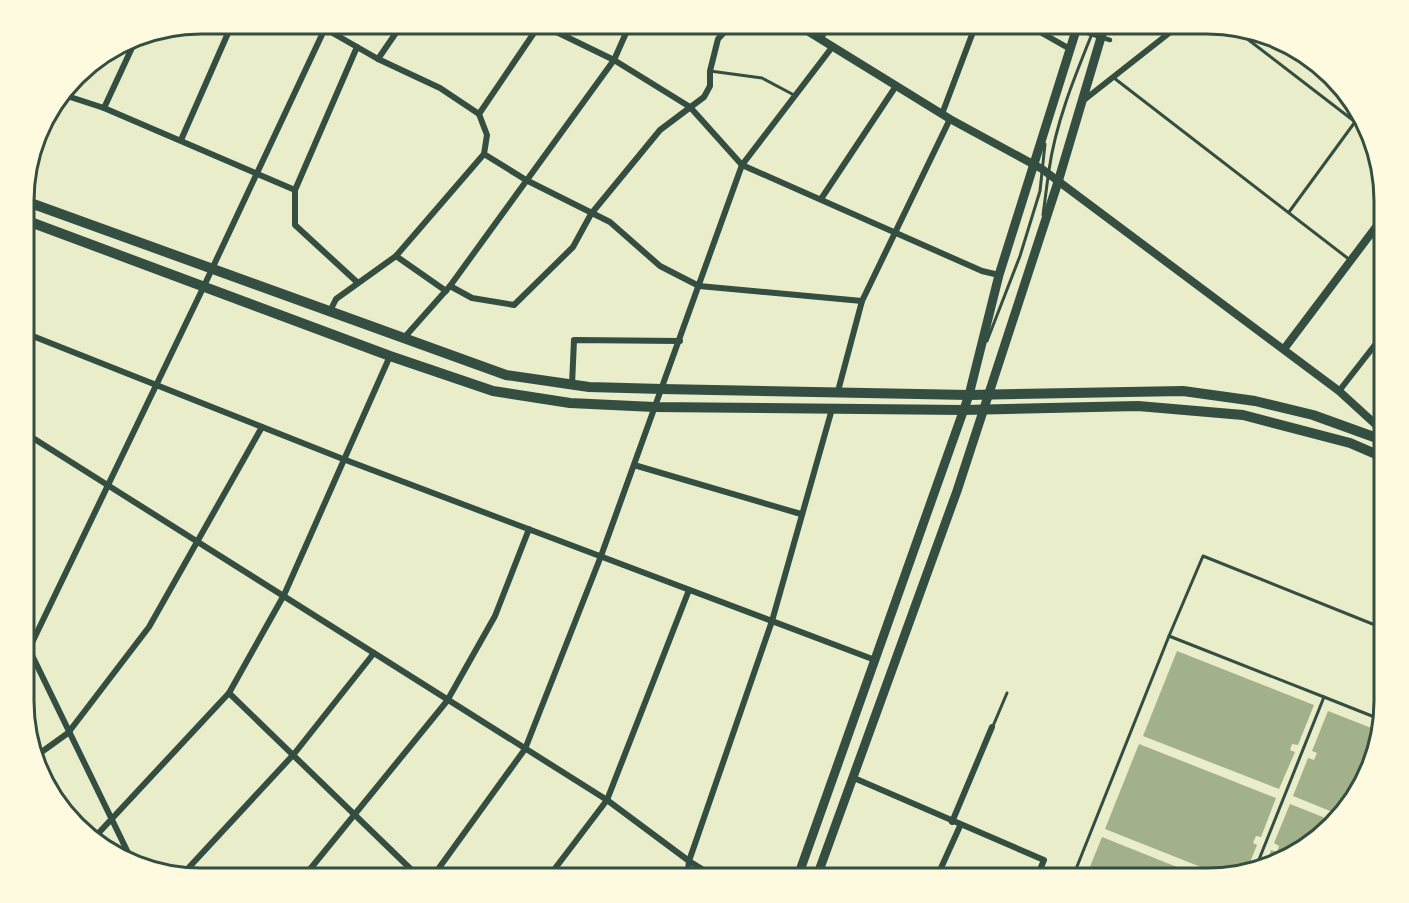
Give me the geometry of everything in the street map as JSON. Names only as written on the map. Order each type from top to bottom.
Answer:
[{"type":"main road","points":[[801,868],[969,395],[999,275],[1041,169],[1046,132],[1075,34]]},
{"type":"main road","points":[[820,868],[855,778],[957,491],[1058,182],[1102,34]]},
{"type":"main road","points":[[34,204],[506,375],[572,385],[662,389],[969,395],[1183,391],[1255,401],[1304,413],[1374,436]]},
{"type":"main road","points":[[34,223],[390,356],[493,391],[570,403],[654,407],[963,410],[1138,406],[1243,415],[1350,443],[1374,453]]},
{"type":"street","points":[[396,256],[448,289],[472,298],[514,305],[573,247],[591,214],[660,130],[704,97],[710,86],[710,71],[718,39],[722,34]]},
{"type":"street","points":[[814,34],[946,116],[1041,169],[1284,349],[1339,391],[1374,423]]},
{"type":"street","points":[[838,391],[862,301],[896,231],[946,116],[973,34]]},
{"type":"street","points":[[1044,34],[1070,49]]},
{"type":"street","points":[[1092,34],[1110,40]]},
{"type":"street","points":[[1083,101],[1168,34]]},
{"type":"street","points":[[181,140],[227,35]]},
{"type":"street","points":[[34,633],[212,270],[322,35]]},
{"type":"street","points":[[328,312],[336,299],[396,256],[484,154],[487,135],[479,114],[440,88],[378,59],[339,35]]},
{"type":"street","points":[[378,59],[395,35]]},
{"type":"street","points":[[479,114],[533,35]]},
{"type":"street","points":[[562,35],[614,60],[690,107],[742,165],[896,231],[982,271],[999,275]]},
{"type":"street","points":[[402,339],[448,289],[614,60],[625,35]]},
{"type":"street","points":[[439,868],[525,748],[602,556],[742,165],[833,46]]},
{"type":"street","points":[[357,47],[295,190],[296,225],[358,283]]},
{"type":"street","points":[[104,108],[131,51]]},
{"type":"street","points":[[821,199],[896,86]]},
{"type":"street","points":[[71,97],[104,108],[295,190]]},
{"type":"street","points":[[484,154],[526,180],[610,222],[660,266],[699,286],[862,301]]},
{"type":"street","points":[[1284,349],[1374,230]]},
{"type":"street","points":[[34,336],[343,459],[875,660]]},
{"type":"street","points":[[572,385],[574,340],[680,341]]},
{"type":"street","points":[[1339,391],[1374,346]]},
{"type":"street","points":[[100,833],[229,693],[284,595],[390,356]]},
{"type":"street","points":[[688,868],[772,621],[832,408]]},
{"type":"street","points":[[42,752],[69,733],[149,627],[262,427]]},
{"type":"street","points":[[34,438],[607,800],[700,868]]},
{"type":"street","points":[[634,465],[801,514]]},
{"type":"street","points":[[311,868],[447,701],[495,616],[529,529]]},
{"type":"street","points":[[555,868],[607,800],[689,590]]},
{"type":"street","points":[[189,867],[294,754],[374,653]]},
{"type":"street","points":[[34,661],[128,851]]},
{"type":"street","points":[[229,693],[411,868]]},
{"type":"street","points":[[952,822],[992,728]]},
{"type":"street","points":[[855,778],[960,826],[1044,860],[1041,868]]},
{"type":"street","points":[[941,868],[960,826]]},
{"type":"lane","points":[[822,39],[824,34]]},
{"type":"lane","points":[[978,365],[1020,256],[1040,191],[1041,169],[1052,150],[1071,87],[1092,34]]},
{"type":"lane","points":[[1249,40],[1353,121]]},
{"type":"lane","points":[[710,71],[762,78],[795,96]]},
{"type":"lane","points":[[1114,78],[1350,260]]},
{"type":"lane","points":[[1289,212],[1354,123]]},
{"type":"lane","points":[[1041,169],[1041,235]]},
{"type":"lane","points":[[1076,868],[1203,556],[1374,625]]},
{"type":"lane","points":[[1169,636],[1373,717]]},
{"type":"lane","points":[[992,728],[1007,693]]},
{"type":"lane","points":[[1259,861],[1324,697]]},
{"type":"shaded area","points":[[1177,651],[1314,705],[1298,745],[1292,744],[1290,750],[1295,752],[1279,789],[1143,736]]},
{"type":"shaded area","points":[[1328,711],[1372,728],[1366,755],[1357,775],[1333,812],[1293,796],[1308,758],[1314,760],[1317,753],[1312,751]]},
{"type":"shaded area","points":[[1139,744],[1276,798],[1261,837],[1256,836],[1253,843],[1257,845],[1250,863],[1240,865],[1203,868],[1105,829]]},
{"type":"shaded area","points":[[1290,804],[1327,819],[1291,846],[1269,857],[1271,850],[1277,852],[1279,846],[1274,843]]},
{"type":"shaded area","points":[[1102,837],[1180,868],[1089,868]]}]
